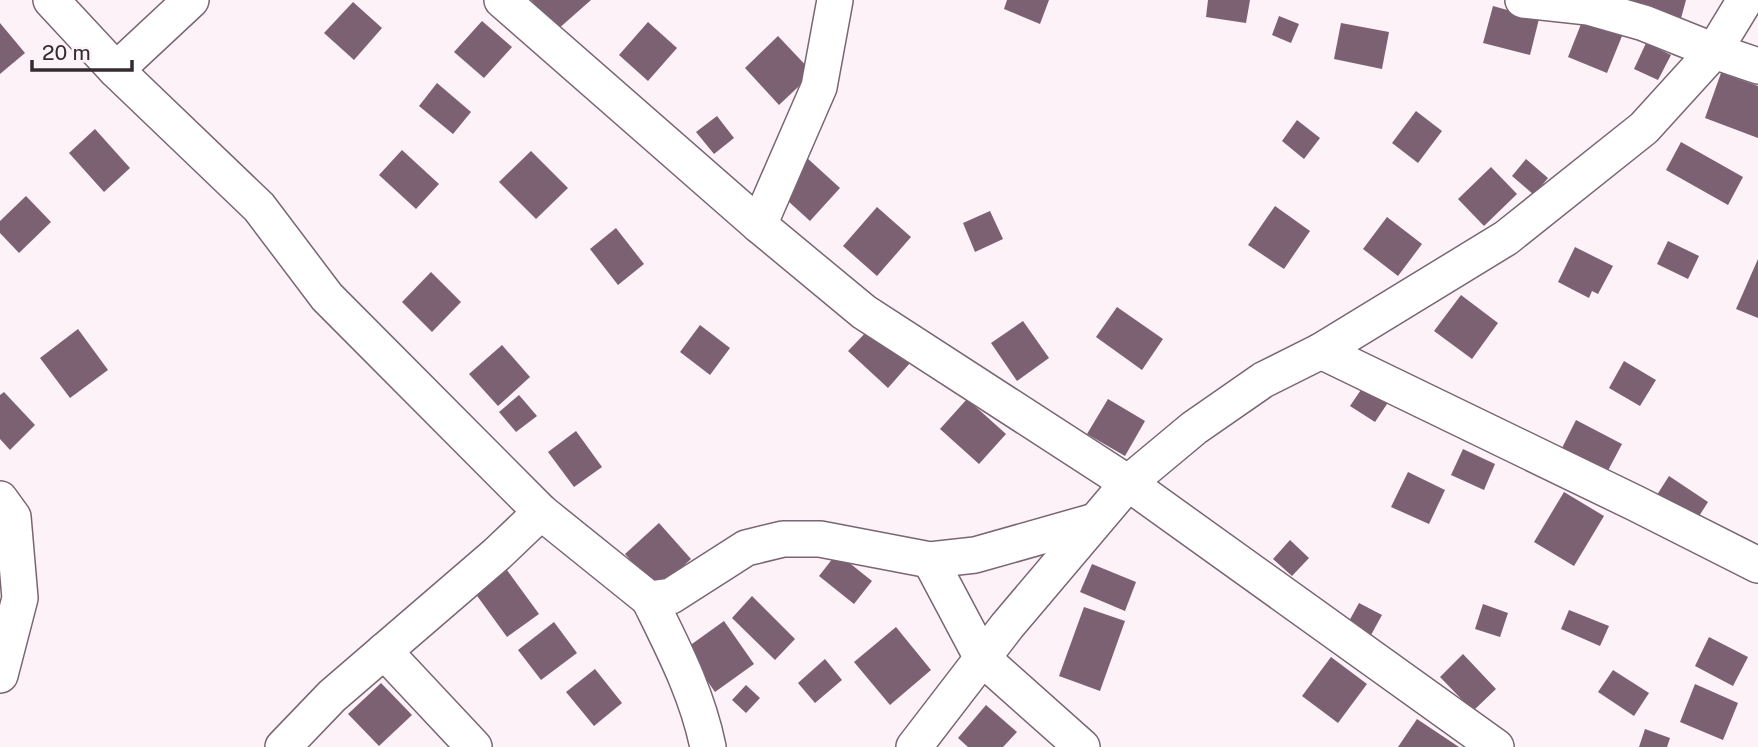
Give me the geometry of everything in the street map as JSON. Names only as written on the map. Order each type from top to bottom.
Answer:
[{"type":"street","points":[[51,0],[116,70],[259,207],[327,297],[541,512],[649,599],[684,668],[708,747]]},
{"type":"street","points":[[116,70],[191,0]]},
{"type":"street","points":[[502,0],[759,225],[864,312],[1128,483],[1496,747]]},
{"type":"street","points":[[759,225],[819,87],[835,0]]},
{"type":"street","points":[[1523,0],[1588,7],[1644,23],[1758,66]]},
{"type":"street","points":[[914,747],[1007,626],[1128,483],[1194,428],[1263,380],[1321,351],[1506,238],[1644,128],[1714,51],[1745,0]]},
{"type":"street","points":[[1321,351],[1758,565]]},
{"type":"street","points":[[0,499],[13,517],[20,598],[0,675]]},
{"type":"street","points":[[283,747],[332,696],[497,554],[541,512]]},
{"type":"street","points":[[649,599],[671,596],[746,548],[783,539],[820,539],[930,560],[975,555],[1095,522]]},
{"type":"street","points":[[930,560],[982,658],[1082,747]]},
{"type":"street","points":[[384,651],[474,747]]},
{"type":"building","points":[[531,0],[591,0],[557,30]]},
{"type":"building","points":[[1007,0],[1049,0],[1040,24],[1004,9]]},
{"type":"building","points":[[1208,0],[1250,0],[1246,23],[1206,17]]},
{"type":"building","points":[[1626,0],[1686,0],[1680,22]]},
{"type":"building","points":[[353,2],[382,28],[354,60],[324,33]]},
{"type":"building","points":[[1493,6],[1539,19],[1530,55],[1483,43]]},
{"type":"building","points":[[1279,16],[1299,24],[1291,43],[1272,35]]},
{"type":"building","points":[[1583,19],[1622,36],[1607,73],[1568,57]]},
{"type":"building","points":[[482,21],[512,47],[484,78],[454,52]]},
{"type":"building","points":[[648,22],[677,48],[648,81],[619,55]]},
{"type":"building","points":[[0,23],[25,53],[0,74]]},
{"type":"building","points":[[1341,23],[1389,32],[1382,69],[1334,59]]},
{"type":"building","points":[[778,36],[813,73],[779,105],[745,68]]},
{"type":"building","points":[[1646,43],[1671,55],[1658,80],[1634,69]]},
{"type":"building","points":[[1721,73],[1758,86],[1758,138],[1705,118]]},
{"type":"building","points":[[437,83],[471,112],[453,134],[419,106]]},
{"type":"building","points":[[1416,111],[1442,131],[1418,163],[1392,143]]},
{"type":"building","points":[[717,116],[734,138],[714,154],[696,132]]},
{"type":"building","points":[[1297,120],[1320,138],[1304,159],[1282,141]]},
{"type":"building","points":[[95,129],[130,168],[104,192],[69,153]]},
{"type":"building","points":[[1681,142],[1743,177],[1728,205],[1666,170]]},
{"type":"building","points":[[402,150],[439,184],[416,209],[379,175]]},
{"type":"building","points":[[531,151],[568,188],[536,219],[499,182]]},
{"type":"building","points":[[806,157],[840,188],[810,221],[777,191]]},
{"type":"building","points":[[1526,159],[1548,178],[1534,195],[1512,176]]},
{"type":"building","points":[[1491,167],[1517,194],[1484,226],[1458,199]]},
{"type":"building","points":[[26,196],[51,222],[19,253],[0,233],[0,221]]},
{"type":"building","points":[[1275,206],[1310,231],[1284,269],[1248,245]]},
{"type":"building","points":[[877,207],[911,237],[877,276],[843,246]]},
{"type":"building","points":[[990,211],[1003,239],[975,252],[963,223]]},
{"type":"building","points":[[1387,217],[1422,244],[1398,276],[1363,249]]},
{"type":"building","points":[[616,228],[644,264],[618,285],[590,249]]},
{"type":"building","points":[[1668,241],[1699,256],[1688,279],[1657,264]]},
{"type":"building","points":[[1575,247],[1613,266],[1598,294],[1592,291],[1589,298],[1558,282]]},
{"type":"building","points":[[1758,259],[1758,318],[1736,309]]},
{"type":"building","points":[[431,272],[461,302],[432,332],[402,302]]},
{"type":"building","points":[[1461,295],[1498,323],[1472,359],[1434,331]]},
{"type":"building","points":[[1117,307],[1163,339],[1142,370],[1096,337]]},
{"type":"building","points":[[1023,321],[1049,358],[1017,381],[991,343]]},
{"type":"building","points":[[700,325],[730,348],[710,375],[680,352]]},
{"type":"building","points":[[872,326],[910,363],[888,388],[848,351]]},
{"type":"building","points":[[78,329],[108,370],[70,398],[40,358]]},
{"type":"building","points":[[502,345],[530,377],[498,406],[469,374]]},
{"type":"building","points":[[1624,361],[1656,380],[1640,406],[1609,388]]},
{"type":"building","points":[[1369,378],[1393,395],[1375,422],[1350,406]]},
{"type":"building","points":[[4,392],[35,425],[10,450],[0,439],[0,395]]},
{"type":"building","points":[[519,395],[537,416],[516,432],[499,412]]},
{"type":"building","points":[[967,399],[1006,434],[979,464],[940,429]]},
{"type":"building","points":[[1108,399],[1145,421],[1125,456],[1087,434]]},
{"type":"building","points":[[1576,420],[1622,444],[1603,480],[1558,456]]},
{"type":"building","points":[[576,431],[602,467],[574,487],[548,452]]},
{"type":"building","points":[[1463,449],[1495,464],[1484,490],[1451,475]]},
{"type":"building","points":[[1408,472],[1445,490],[1429,524],[1391,507]]},
{"type":"building","points":[[1669,476],[1708,502],[1694,524],[1655,498]]},
{"type":"building","points":[[1564,492],[1604,516],[1574,566],[1534,542]]},
{"type":"building","points":[[659,523],[691,559],[657,590],[625,554]]},
{"type":"building","points":[[1290,540],[1309,558],[1292,576],[1273,559]]},
{"type":"building","points":[[837,553],[872,581],[854,604],[819,576]]},
{"type":"building","points":[[1092,564],[1136,582],[1125,611],[1080,592]]},
{"type":"building","points":[[507,570],[539,614],[507,637],[475,593]]},
{"type":"building","points":[[752,596],[795,639],[775,660],[732,618]]},
{"type":"building","points":[[1359,603],[1382,615],[1371,635],[1348,623]]},
{"type":"building","points":[[1483,604],[1508,613],[1500,637],[1475,629]]},
{"type":"building","points":[[1084,607],[1125,621],[1100,691],[1059,676]]},
{"type":"building","points":[[1569,610],[1609,626],[1600,646],[1561,629]]},
{"type":"building","points":[[724,621],[754,664],[715,692],[685,649]]},
{"type":"building","points":[[554,622],[577,653],[541,680],[518,650]]},
{"type":"building","points":[[896,627],[931,670],[890,705],[854,662]]},
{"type":"building","points":[[1709,637],[1748,657],[1733,686],[1695,666]]},
{"type":"building","points":[[1463,654],[1496,689],[1473,711],[1440,677]]},
{"type":"building","points":[[1331,657],[1367,684],[1338,723],[1302,696]]},
{"type":"building","points":[[825,659],[842,680],[815,703],[798,683]]},
{"type":"building","points":[[595,669],[622,703],[594,726],[566,692]]},
{"type":"building","points":[[1613,670],[1649,693],[1634,716],[1598,692]]},
{"type":"building","points":[[381,683],[412,715],[379,746],[348,714]]},
{"type":"building","points":[[1695,684],[1738,703],[1723,740],[1680,722]]},
{"type":"building","points":[[746,685],[760,698],[746,713],[732,700]]},
{"type":"building","points":[[986,705],[1017,732],[1003,747],[968,747],[958,738]]},
{"type":"building","points":[[1417,719],[1459,747],[1398,747]]},
{"type":"building","points":[[1645,729],[1670,738],[1667,747],[1639,747]]}]
